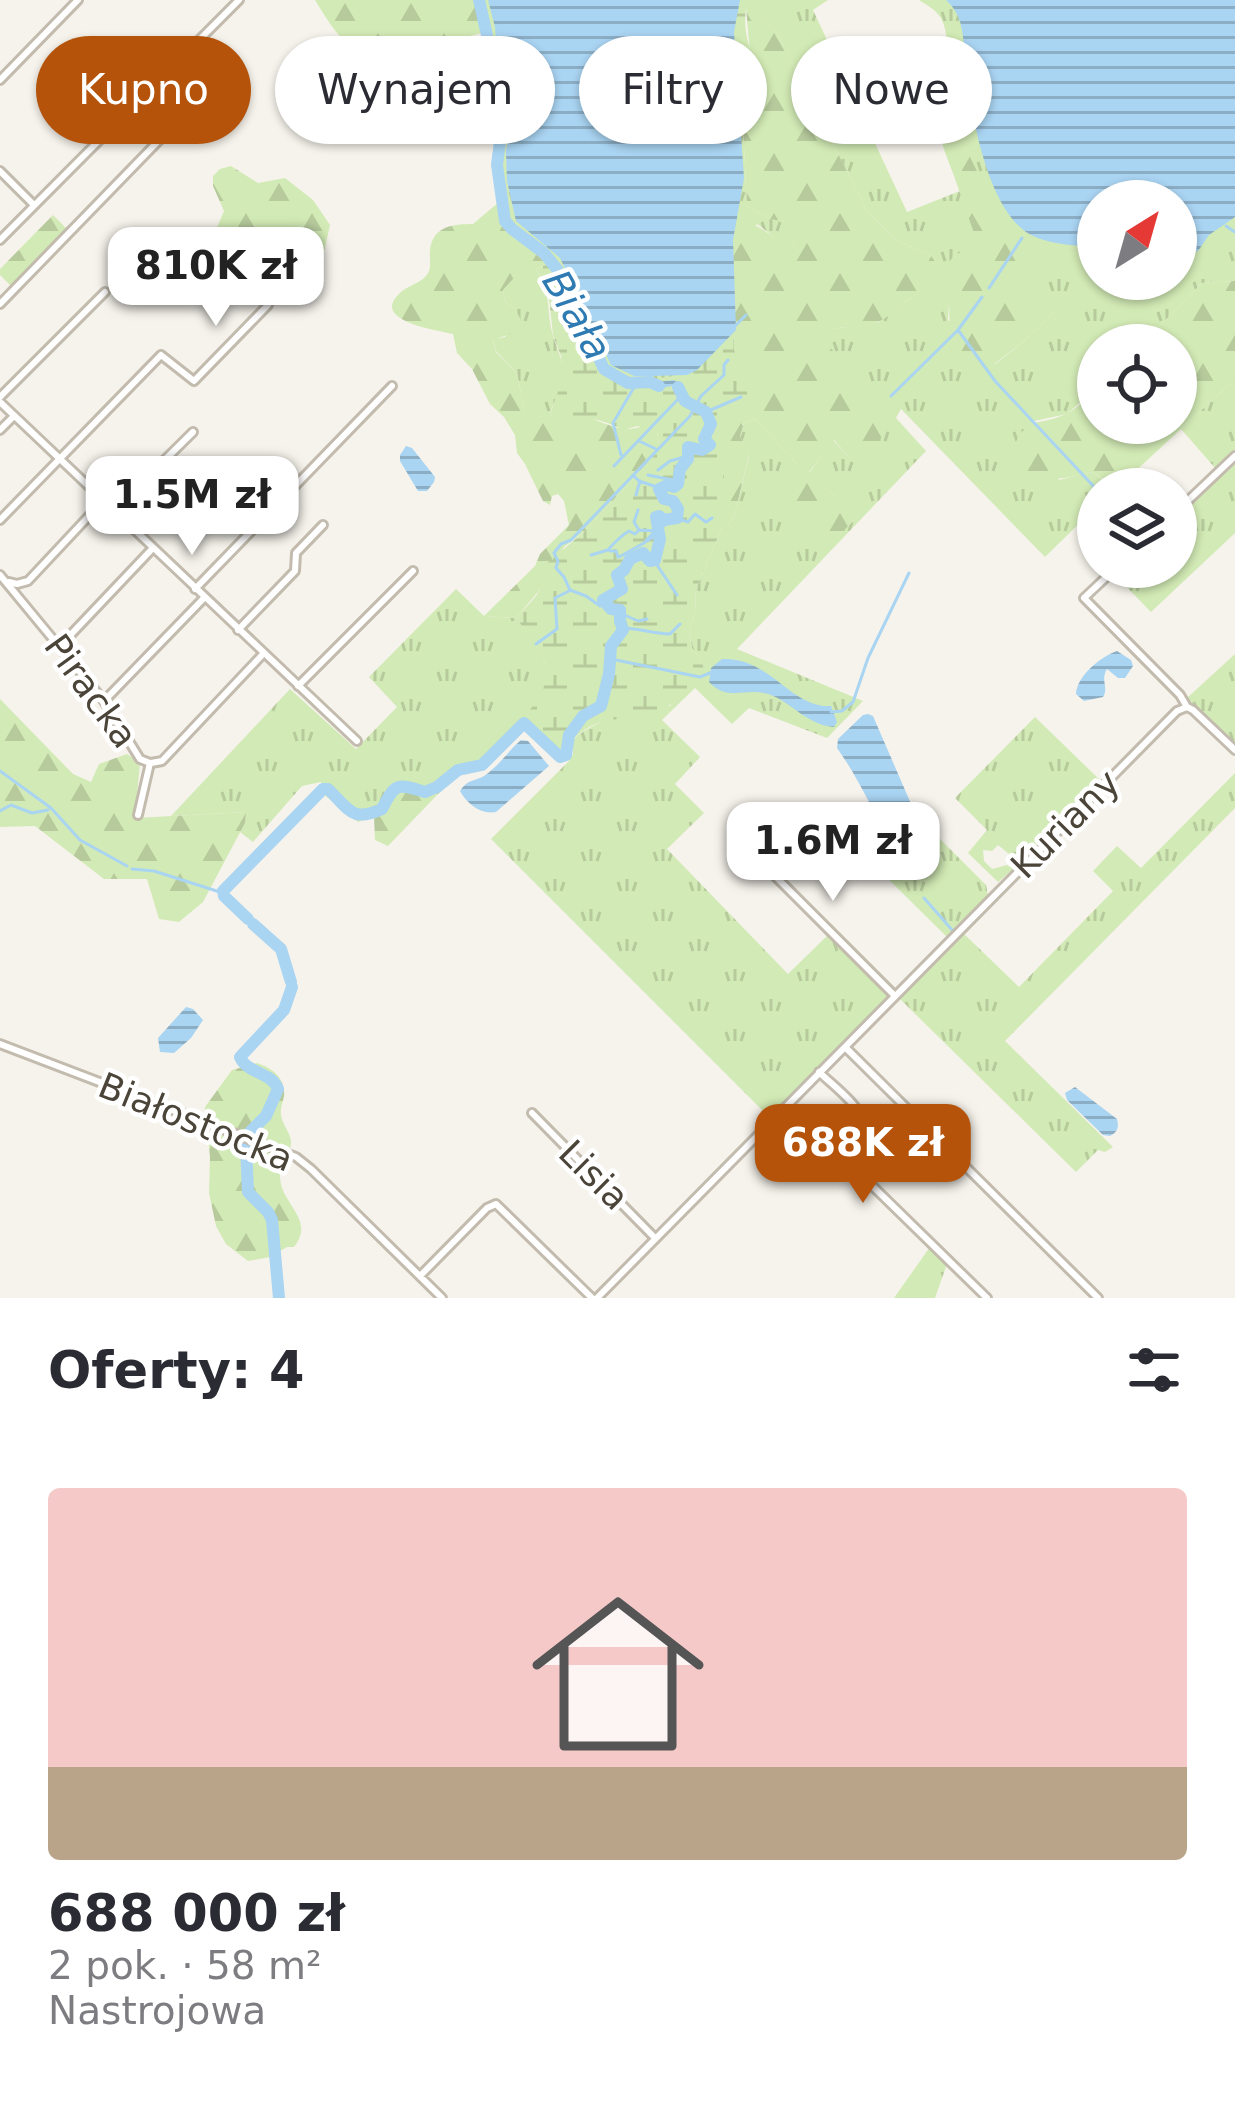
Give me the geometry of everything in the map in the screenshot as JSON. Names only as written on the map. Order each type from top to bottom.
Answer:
[{"type":"street","points":[[0,80],[78,0]]},
{"type":"street","points":[[0,240],[238,0]]},
{"type":"street","points":[[0,304],[155,144]]},
{"type":"street","points":[[0,171],[34,205]]},
{"type":"street","points":[[105,292],[0,400],[357,742]]},
{"type":"street","points":[[0,520],[161,355],[194,381],[268,305]]},
{"type":"street","points":[[195,589],[392,386]]},
{"type":"street","points":[[0,430],[14,416]]},
{"type":"street","points":[[113,511],[193,432]]},
{"type":"street","points":[[1197,492],[1235,457]]},
{"type":"street","points":[[3,578],[16,584],[28,581],[103,501]]},
{"type":"street","points":[[238,630],[295,571],[296,553],[322,525]]},
{"type":"street","points":[[60,646],[152,549]]},
{"type":"street","points":[[298,686],[413,571]]},
{"type":"street","name":"Piracka","points":[[3,578],[104,701],[140,759],[150,763],[138,815]]},
{"type":"street","points":[[1095,588],[1084,598],[1180,694],[1187,707],[1235,750]]},
{"type":"street","points":[[104,701],[204,598]]},
{"type":"street","points":[[150,763],[162,761],[263,654]]},
{"type":"street","name":"Kuriany","points":[[595,1298],[1177,711],[1187,707]]},
{"type":"street","points":[[741,842],[895,996]]},
{"type":"street","name":"Białostocka","points":[[0,1044],[296,1157],[442,1298]]},
{"type":"street","points":[[844,1047],[1099,1298]]},
{"type":"street","points":[[819,1072],[861,1112],[868,1125],[869,1131],[850,1159],[852,1166],[987,1298]]},
{"type":"street","name":"Lisia","points":[[532,1113],[656,1238]]},
{"type":"street","points":[[420,1276],[496,1204],[595,1298]]},
{"type":"green space","points":[[315,0],[476,0],[483,33],[473,36],[338,34]]},
{"type":"green space","points":[[476,0],[828,0],[813,10],[825,36],[791,36],[791,61],[776,31],[740,3],[736,36],[579,36],[579,144],[744,144],[747,206],[787,222],[796,239],[794,246],[782,243],[757,224],[735,245],[703,371],[642,387],[597,368],[547,264],[503,224],[492,162],[495,144],[555,144],[555,36],[482,36]]},
{"type":"green space","points":[[683,0],[748,0],[747,36],[683,36]]},
{"type":"green space","points":[[919,0],[1235,0],[1235,281],[1202,283],[1197,288],[1197,180],[1077,180],[1077,300],[1185,300],[1162,324],[1077,324],[1077,405],[1067,414],[1034,421],[1059,480],[1077,476],[1077,526],[1045,557],[901,409],[896,418],[926,451],[737,649],[863,701],[827,738],[749,708],[732,724],[695,688],[662,720],[700,757],[675,784],[704,813],[667,849],[788,974],[829,934],[890,995],[769,1117],[491,839],[569,761],[573,740],[606,720],[670,706],[702,661],[692,648],[689,631],[696,589],[723,525],[734,518],[749,455],[740,436],[744,423],[755,419],[798,465],[819,554],[857,517],[809,473],[833,440],[859,468],[819,337],[827,330],[879,322],[919,292],[931,256],[895,239],[867,211],[833,144],[875,144],[907,212],[960,191],[943,144],[992,144],[992,36],[946,36],[939,15]],"holes":[[[963,251],[1054,312],[995,364],[948,320],[952,258]]]},
{"type":"green space","points":[[746,7],[776,31],[791,61],[791,144],[833,144],[867,211],[895,239],[931,256],[939,267],[933,288],[882,320],[820,337],[896,417],[859,469],[834,440],[809,472],[835,497],[860,498],[857,517],[820,555],[773,510],[798,465],[755,419],[744,423],[740,436],[749,454],[734,518],[728,525],[717,521],[717,450],[735,380],[722,281],[742,219],[794,246],[796,239],[786,222],[747,206],[744,144],[767,144],[767,36],[748,36]]},
{"type":"green space","points":[[685,144],[742,144],[744,178],[733,240],[734,350],[752,375],[745,413],[723,433],[723,525],[696,589],[689,631],[704,671],[660,712],[588,728],[568,745],[563,758],[524,723],[543,690],[546,668],[537,646],[516,618],[540,589],[546,564],[585,531],[660,449],[657,433],[638,426],[623,430],[589,418],[550,414],[563,378],[561,356],[553,335],[548,289],[536,269],[547,264],[563,278],[609,369],[639,380],[687,375]]},
{"type":"green space","points":[[943,144],[963,144],[1011,240],[1039,252],[1045,260],[1026,293],[1055,311],[994,364],[966,357],[950,338],[948,264],[974,233]]},
{"type":"green space","points":[[231,166],[258,183],[285,178],[313,200],[330,225],[322,261],[312,267],[249,264],[224,239],[216,230],[224,211],[213,176]]},
{"type":"green space","points":[[499,202],[503,224],[547,264],[522,269],[503,290],[505,302],[521,320],[516,332],[493,340],[496,352],[517,373],[524,409],[547,417],[582,415],[618,428],[644,427],[657,433],[660,449],[585,531],[564,547],[543,586],[516,618],[484,616],[569,525],[564,501],[558,494],[552,496],[550,505],[543,501],[517,453],[515,435],[457,353],[453,334],[421,327],[393,311],[400,293],[427,274],[435,236],[451,226],[473,224]]},
{"type":"green space","points":[[53,215],[68,230],[12,287],[0,269]]},
{"type":"green space","points":[[522,268],[536,269],[547,294],[563,373],[550,414],[554,418],[533,416],[524,409],[517,373],[496,351],[493,339],[505,337],[515,309],[505,302],[503,290]]},
{"type":"green space","points":[[1235,281],[1235,379],[1197,414],[1197,324],[1162,324],[1185,300],[1197,300],[1202,283]]},
{"type":"green space","points":[[1235,379],[1235,533],[1197,569],[1197,486],[1216,469],[1194,444],[1197,414]]},
{"type":"green space","points":[[1077,406],[1077,444],[1165,444],[1139,468],[1077,468],[1077,476],[1053,479],[1015,465],[1011,452],[1022,432]]},
{"type":"green space","points":[[1128,588],[1177,588],[1151,612]]},
{"type":"green space","points":[[456,589],[484,616],[516,618],[541,652],[547,672],[544,692],[523,727],[481,770],[457,776],[438,794],[423,797],[407,790],[386,811],[358,822],[323,794],[321,782],[302,786],[253,842],[240,832],[245,812],[171,816],[290,689],[356,749],[397,707],[369,677]]},
{"type":"green space","points":[[1235,654],[1235,745],[1187,698]]},
{"type":"green space","points":[[0,699],[73,774],[91,782],[99,764],[127,754],[140,763],[135,818],[246,812],[245,823],[203,902],[179,922],[159,919],[147,879],[104,879],[35,826],[0,827]]},
{"type":"green space","points":[[1035,717],[1101,781],[1020,863],[998,845],[992,851],[983,850],[984,861],[992,869],[1007,865],[1013,869],[998,882],[968,853],[987,830],[955,798]]},
{"type":"green space","points":[[1235,773],[1235,808],[1005,1041],[1113,1147],[1098,1150],[1076,1172],[899,998],[963,933],[1019,987],[1113,891],[1093,871],[1117,846],[1141,868]]},
{"type":"green space","points":[[407,790],[423,797],[438,794],[388,846],[375,840],[374,817],[386,811],[393,792]]},
{"type":"green space","points":[[927,826],[986,885],[988,895],[947,937],[881,872]]},
{"type":"green space","points":[[257,1063],[273,1071],[283,1084],[281,1115],[291,1141],[280,1177],[301,1228],[294,1247],[248,1261],[226,1244],[216,1226],[209,1193],[205,1107],[232,1070]]},
{"type":"green space","points":[[930,1247],[947,1264],[935,1298],[894,1298]]},
{"type":"water","points":[[488,0],[740,0],[734,36],[579,36],[579,144],[742,144],[744,178],[733,240],[736,330],[697,370],[687,375],[652,376],[656,382],[674,380],[685,401],[672,386],[655,389],[648,382],[651,376],[634,376],[611,365],[560,258],[516,221],[507,181],[507,144],[555,144],[555,36],[496,36]]},
{"type":"water","points":[[946,0],[1235,0],[1235,217],[1209,235],[1197,251],[1197,180],[1077,180],[1077,245],[1026,232],[1000,200],[980,144],[992,144],[992,36],[963,36]]},
{"type":"water","points":[[406,446],[435,477],[427,491],[418,491],[400,461]]},
{"type":"water","points":[[1117,651],[1133,666],[1125,678],[1107,669],[1103,697],[1084,701],[1076,694],[1080,681],[1097,662]]},
{"type":"water","points":[[722,659],[754,666],[804,699],[831,706],[837,722],[834,727],[824,725],[764,693],[715,688],[709,682],[711,668]]},
{"type":"water","points":[[868,714],[873,716],[918,820],[903,847],[890,843],[837,748],[838,739]]},
{"type":"water","points":[[521,740],[528,741],[549,766],[496,812],[475,808],[460,791],[489,772]]},
{"type":"water","points":[[186,1007],[203,1020],[174,1053],[160,1052],[158,1038]]},
{"type":"water","points":[[1075,1087],[1117,1119],[1115,1133],[1103,1135],[1067,1100],[1065,1093]]},
{"type":"waterway","name":"Biała","points":[[479,0],[504,110],[497,165],[505,221],[557,269],[604,369],[628,383],[659,386]]},
{"type":"waterway","points":[[1226,226],[1235,232]]},
{"type":"waterway","points":[[989,288],[1022,238]]},
{"type":"waterway","points":[[982,297],[958,330],[995,381],[1077,469]]},
{"type":"waterway","points":[[735,326],[746,315]]},
{"type":"waterway","points":[[891,396],[958,330]]},
{"type":"waterway","points":[[604,603],[600,606],[570,590],[556,568],[554,553],[690,416],[701,396],[724,375],[728,360]]},
{"type":"waterway","points":[[621,455],[613,423],[636,384]]},
{"type":"waterway","name":"Biała","points":[[248,919],[223,891],[323,789],[352,812],[372,813],[382,809],[398,787],[425,792],[458,770],[482,765],[524,723],[560,757],[566,755],[569,735],[583,716],[601,706],[611,646],[623,630],[620,610],[611,609],[603,600],[622,589],[617,575],[630,559],[643,553],[655,560],[660,539],[656,517],[677,518],[678,509],[659,489],[678,484],[688,447],[702,450],[710,445],[704,439],[711,424],[706,412],[685,401],[678,387]]},
{"type":"waterway","points":[[614,466],[683,394]]},
{"type":"waterway","points":[[706,412],[741,397]]},
{"type":"waterway","points":[[639,441],[656,449]]},
{"type":"waterway","points":[[658,470],[688,456]]},
{"type":"waterway","points":[[633,475],[660,488]]},
{"type":"waterway","points":[[648,475],[678,481]]},
{"type":"waterway","points":[[636,495],[640,481]]},
{"type":"waterway","points":[[638,510],[634,522],[639,530]]},
{"type":"waterway","points":[[677,518],[688,522],[695,514],[706,522],[712,518]]},
{"type":"waterway","points":[[591,555],[608,550],[629,531],[657,531],[671,520]]},
{"type":"waterway","points":[[610,551],[621,556],[655,531]]},
{"type":"waterway","points":[[647,541],[658,534]]},
{"type":"waterway","points":[[656,557],[677,595]]},
{"type":"waterway","points":[[831,712],[842,711],[853,702],[868,658],[909,573]]},
{"type":"waterway","points":[[536,644],[557,629],[555,598],[569,591]]},
{"type":"waterway","points":[[622,614],[638,621],[647,619]]},
{"type":"waterway","points":[[624,628],[670,634],[680,624]]},
{"type":"waterway","points":[[611,659],[700,677],[710,673]]},
{"type":"waterway","points":[[0,771],[51,808],[80,840],[127,866]]},
{"type":"waterway","points":[[0,811],[11,805],[32,813],[48,810]]},
{"type":"waterway","points":[[132,869],[154,871],[223,893]]},
{"type":"waterway","points":[[924,898],[953,931]]},
{"type":"waterway","name":"Biała","points":[[253,924],[281,949],[291,982]]},
{"type":"waterway","name":"Biała","points":[[250,1132],[266,1116],[278,1089],[240,1057],[284,1010],[292,987]]},
{"type":"waterway","name":"Biała","points":[[246,1145],[248,1192],[272,1220],[279,1298]]}]
